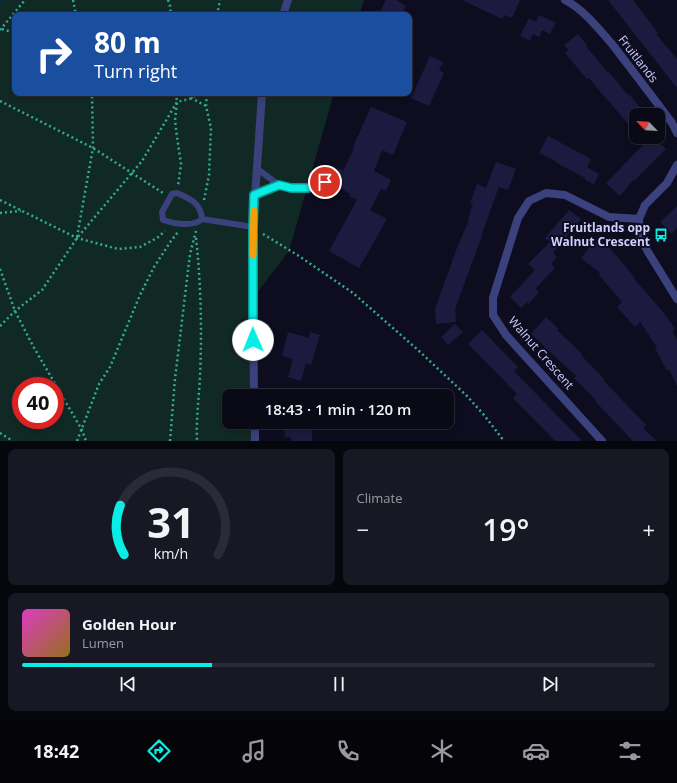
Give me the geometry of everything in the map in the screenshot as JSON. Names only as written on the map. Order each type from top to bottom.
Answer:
[{"type":"street","points":[[284,12],[288,0]]},
{"type":"street","name":"Fruitlands","points":[[565,0],[574,4],[599,28],[672,123],[677,133]]},
{"type":"street","points":[[254,389],[253,227],[262,96]]},
{"type":"street","points":[[677,165],[667,183],[644,205],[639,219],[639,235],[677,299]]},
{"type":"street","name":"Walnut Crescent","points":[[602,441],[506,335],[493,315],[493,298],[518,218],[529,201],[546,193],[565,195],[609,217],[639,219]]},
{"type":"street","points":[[255,429],[255,441]]},
{"type":"lane","points":[[256,168],[279,185],[291,188],[308,188],[325,182]]},
{"type":"lane","points":[[254,195],[279,185]]},
{"type":"lane","points":[[201,218],[197,204],[191,199],[177,193],[172,194],[162,212],[163,220],[173,224],[184,224],[201,218],[253,227]]},
{"type":"path","points":[[15,12],[25,0]]},
{"type":"path","points":[[73,0],[75,12]]},
{"type":"path","points":[[168,0],[171,12]]},
{"type":"path","points":[[218,12],[220,0]]},
{"type":"path","points":[[12,16],[1,30],[12,32]]},
{"type":"path","points":[[77,238],[93,148],[92,96]]},
{"type":"path","points":[[176,96],[175,120],[181,164],[177,193]]},
{"type":"path","points":[[188,96],[206,106]]},
{"type":"path","points":[[170,441],[175,379],[190,254],[201,218],[209,175],[210,128],[206,106],[207,96]]},
{"type":"path","points":[[0,326],[15,311],[42,290],[77,238],[142,160],[177,102],[192,98]]},
{"type":"path","points":[[0,102],[93,148],[170,198]]},
{"type":"path","points":[[0,200],[77,238],[118,249],[140,247],[157,238],[173,224]]},
{"type":"path","points":[[0,213],[22,211]]},
{"type":"path","points":[[77,441],[99,384],[110,367],[140,295],[154,267],[184,224]]},
{"type":"path","points":[[253,227],[353,293],[418,350],[467,396],[504,441]]},
{"type":"path","points":[[196,234],[200,277],[200,376],[196,425],[197,441]]},
{"type":"path","points":[[0,269],[15,311],[33,346],[82,430],[86,441]]},
{"type":"path","points":[[0,433],[13,441]]},
{"type":"green space","points":[[0,0],[364,0],[360,12],[12,12],[12,96],[333,96],[289,251],[253,298],[254,389],[222,389],[222,429],[255,429],[255,441],[0,441]]},
{"type":"building","points":[[386,0],[396,0],[406,6],[403,12],[380,12]]},
{"type":"building","points":[[462,0],[520,0],[512,18],[504,15],[502,19]]},
{"type":"building","points":[[608,0],[633,0],[658,33],[656,34],[677,59],[677,88]]},
{"type":"building","points":[[539,15],[556,23],[550,34],[542,30],[539,37],[533,34],[530,41],[520,36],[529,18],[536,22]]},
{"type":"building","points":[[578,34],[608,73],[609,72],[640,108],[629,108],[629,121],[627,123],[589,78],[587,79],[565,53],[569,50],[564,45]]},
{"type":"building","points":[[430,56],[443,62],[439,70],[444,73],[429,106],[411,98]]},
{"type":"building","points":[[371,107],[407,122],[393,155],[382,150],[374,171],[391,180],[386,191],[381,189],[370,210],[387,219],[359,268],[329,251],[357,200],[349,196],[350,194],[331,182],[339,168],[343,171]]},
{"type":"building","points":[[548,136],[591,159],[587,167],[599,174],[594,184],[555,162],[556,161],[539,153]]},
{"type":"building","points":[[644,144],[661,144],[666,149],[634,181],[633,180],[620,196],[606,183]]},
{"type":"building","points":[[496,162],[516,169],[508,190],[499,187],[455,309],[456,322],[436,324],[435,309],[457,248],[469,220],[468,219],[473,204],[470,203],[477,184],[486,188]]},
{"type":"building","points":[[677,206],[677,228],[672,234],[660,222]]},
{"type":"building","points":[[569,210],[581,219],[553,253],[557,257],[551,264],[555,268],[535,289],[539,292],[529,304],[527,302],[521,308],[510,297],[535,270],[528,264],[550,242],[545,238]]},
{"type":"building","points":[[597,238],[608,246],[635,278],[634,279],[664,313],[675,329],[672,331],[677,340],[677,386],[669,369],[667,371],[655,348],[657,347],[640,322],[635,327],[617,307],[622,302],[599,275],[600,273],[581,258]]},
{"type":"building","points":[[546,317],[559,329],[557,330],[582,354],[581,355],[604,379],[603,380],[646,425],[643,428],[657,441],[633,441],[574,378],[576,376],[531,334]]},
{"type":"building","points":[[455,324],[463,332],[448,345],[441,337]]},
{"type":"building","points":[[482,330],[518,367],[514,371],[582,441],[555,441],[513,398],[517,394],[468,344]]},
{"type":"building","points":[[288,332],[309,338],[310,332],[320,335],[311,365],[306,363],[301,381],[288,377],[293,359],[282,356]]},
{"type":"building","points":[[284,429],[312,429],[312,441],[291,441],[291,437],[285,437]]},
{"type":"slow traffic","points":[[253,255],[254,211]]},
{"type":"place","name":"Fruitlands opp Walnut Crescent","points":[[661,235]]},
{"type":"route","points":[[253,340],[254,195],[279,185],[291,188],[308,188],[325,182]]}]
